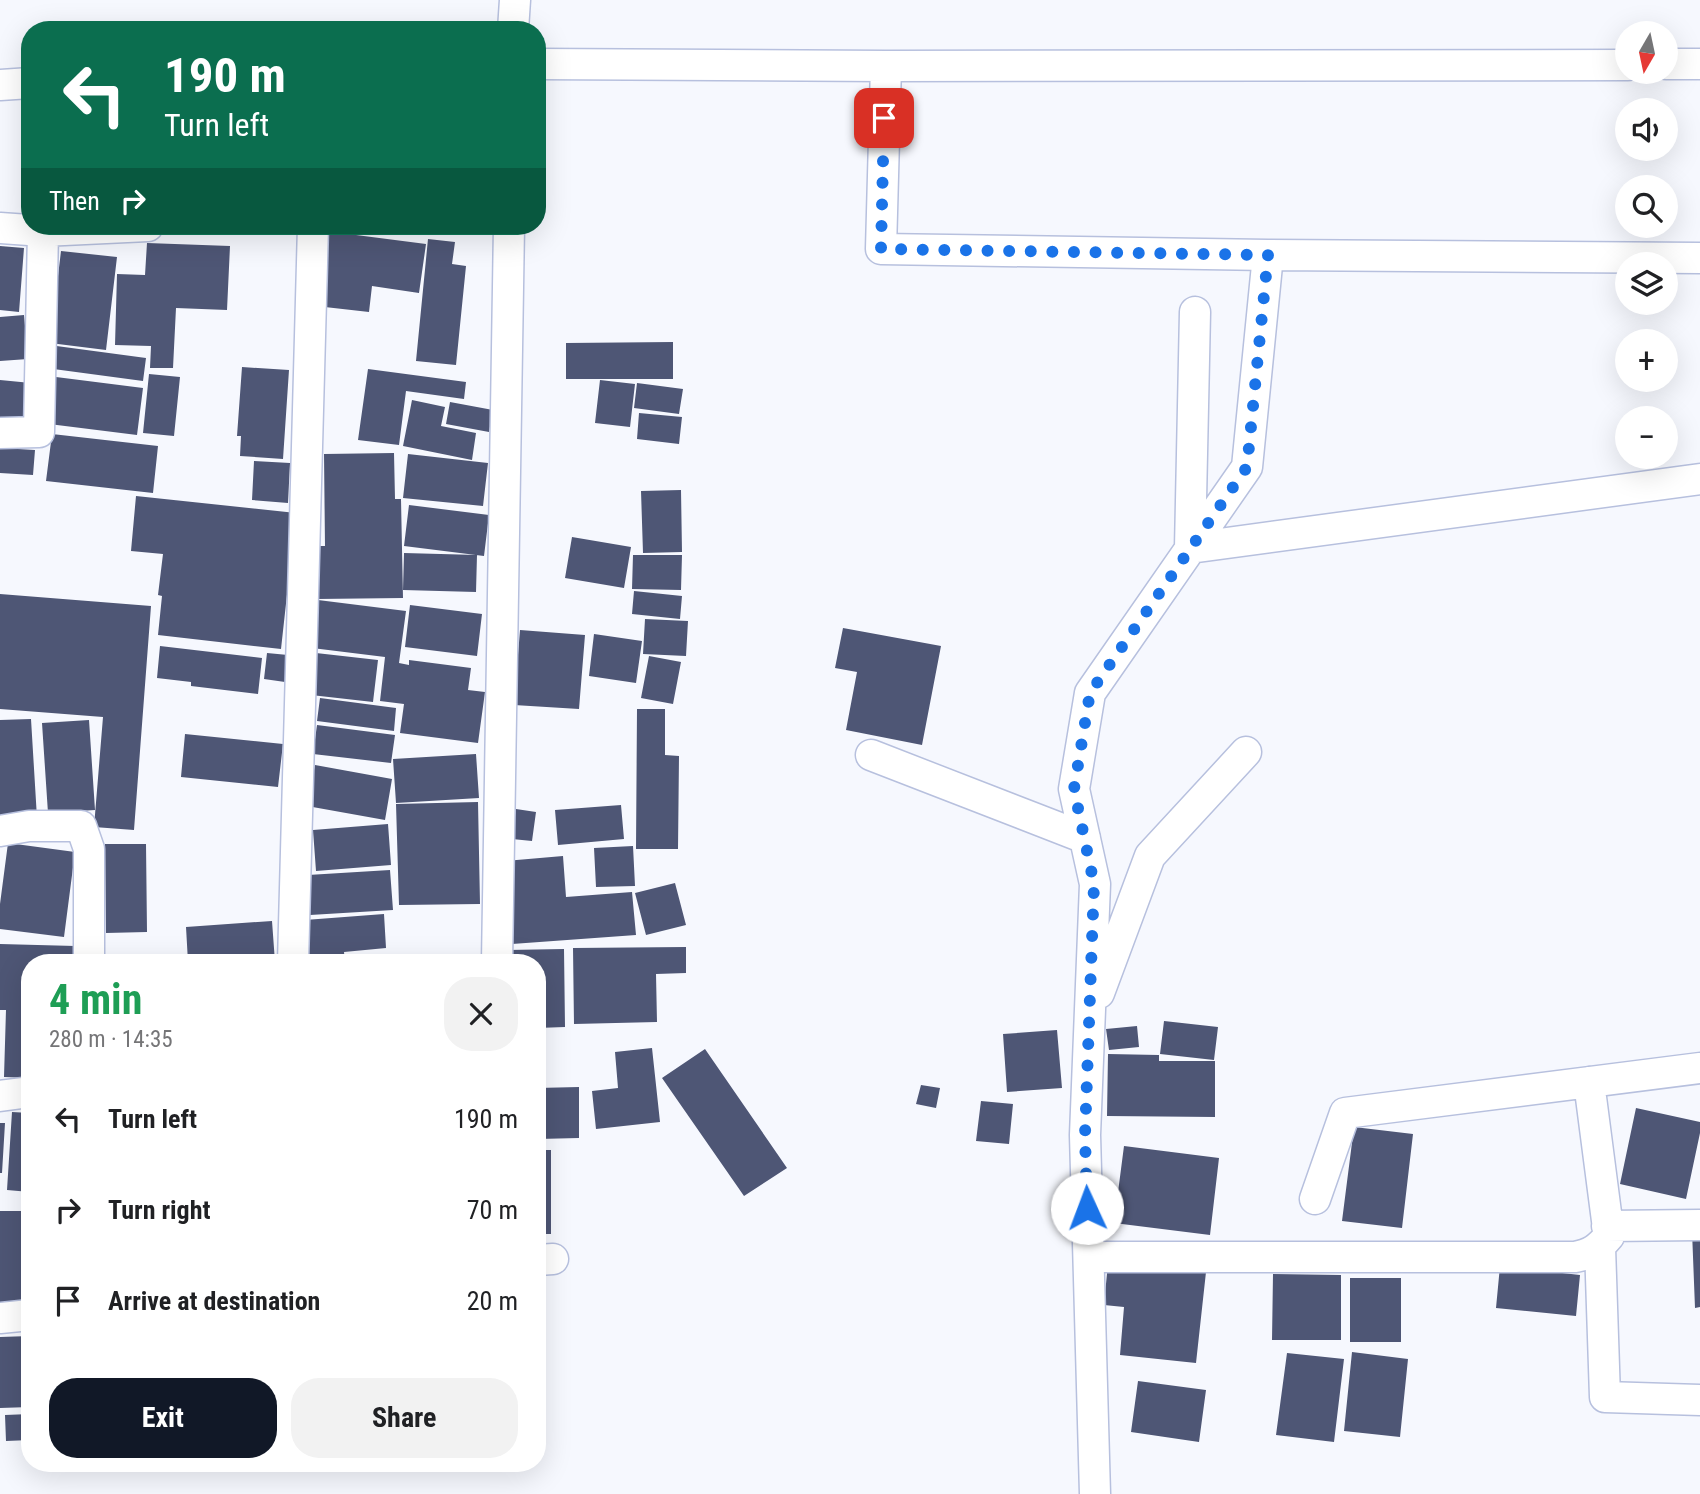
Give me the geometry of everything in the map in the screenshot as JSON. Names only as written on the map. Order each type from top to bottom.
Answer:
[{"type":"street","points":[[514,21],[515,0]]},
{"type":"street","points":[[546,64],[1615,65]]},
{"type":"street","points":[[1678,65],[1700,64]]},
{"type":"street","points":[[886,66],[881,249],[1700,258]]},
{"type":"street","points":[[0,85],[21,84]]},
{"type":"street","points":[[0,228],[21,229]]},
{"type":"street","points":[[0,433],[39,432],[43,235]]},
{"type":"street","points":[[293,954],[313,235]]},
{"type":"street","points":[[497,954],[509,235]]},
{"type":"street","points":[[1095,1494],[1085,1135],[1094,884],[1074,789],[1090,693],[1247,467],[1268,255]]},
{"type":"street","points":[[1190,548],[1195,312]]},
{"type":"street","points":[[1190,548],[1700,479]]},
{"type":"street","points":[[1090,1016],[1150,856],[1246,752]]},
{"type":"street","points":[[871,755],[1084,838]]},
{"type":"street","points":[[0,831],[29,826],[81,826],[89,849],[89,954]]},
{"type":"street","points":[[1315,1199],[1345,1112],[1700,1068]]},
{"type":"street","points":[[1589,1082],[1603,1236],[1605,1397],[1700,1400]]},
{"type":"street","points":[[0,1096],[21,1093]]},
{"type":"street","points":[[1088,1257],[1575,1257],[1590,1254],[1603,1236],[1700,1224]]},
{"type":"street","points":[[0,1318],[21,1316]]},
{"type":"building","points":[[325,235],[356,235],[426,244],[419,293],[372,286],[369,312],[316,306]]},
{"type":"building","points":[[428,239],[455,242],[452,264],[466,266],[456,365],[416,361]]},
{"type":"building","points":[[147,243],[230,246],[227,310],[176,308],[173,368],[150,368],[151,346],[115,345],[117,274],[145,275]]},
{"type":"building","points":[[0,246],[24,248],[19,312],[0,310]]},
{"type":"building","points":[[61,251],[117,257],[106,350],[50,343]]},
{"type":"building","points":[[24,315],[28,359],[0,361],[0,317]]},
{"type":"building","points":[[673,342],[673,379],[566,379],[566,343]]},
{"type":"building","points":[[49,345],[146,358],[143,381],[46,368]]},
{"type":"building","points":[[242,367],[289,370],[283,459],[240,456],[241,436],[237,436]]},
{"type":"building","points":[[368,369],[466,382],[464,399],[406,391],[399,445],[358,440]]},
{"type":"building","points":[[149,374],[180,377],[174,436],[143,433]]},
{"type":"building","points":[[56,377],[143,388],[137,435],[49,424]]},
{"type":"building","points":[[0,380],[31,383],[26,425],[0,422]]},
{"type":"building","points":[[600,380],[635,384],[630,427],[595,423]]},
{"type":"building","points":[[637,383],[683,389],[679,414],[634,408]]},
{"type":"building","points":[[412,400],[445,407],[441,426],[476,433],[472,460],[403,446]]},
{"type":"building","points":[[450,402],[493,410],[489,432],[446,424]]},
{"type":"building","points":[[639,413],[682,417],[679,444],[637,439]]},
{"type":"building","points":[[52,434],[158,446],[153,493],[46,481]]},
{"type":"building","points":[[0,448],[35,450],[33,475],[0,473]]},
{"type":"building","points":[[394,453],[395,499],[401,499],[403,598],[317,599],[316,546],[325,546],[324,454]]},
{"type":"building","points":[[408,454],[488,463],[483,506],[403,498]]},
{"type":"building","points":[[254,461],[290,463],[288,503],[252,500]]},
{"type":"building","points":[[681,490],[682,552],[643,553],[641,491]]},
{"type":"building","points":[[136,496],[296,513],[281,649],[158,635],[162,596],[158,595],[163,554],[131,551]]},
{"type":"building","points":[[409,505],[489,515],[484,556],[404,546]]},
{"type":"building","points":[[572,537],[631,547],[624,588],[565,578]]},
{"type":"building","points":[[404,553],[477,555],[476,592],[403,590]]},
{"type":"building","points":[[633,555],[682,555],[681,590],[632,589]]},
{"type":"building","points":[[634,591],[682,596],[680,619],[632,614]]},
{"type":"building","points":[[0,594],[151,606],[134,830],[94,827],[103,717],[0,709]]},
{"type":"building","points":[[318,600],[406,611],[399,663],[409,665],[409,660],[471,668],[468,690],[485,692],[478,743],[400,733],[404,704],[380,701],[385,657],[312,648]]},
{"type":"building","points":[[410,605],[482,614],[477,656],[405,647]]},
{"type":"building","points":[[645,619],[688,621],[686,656],[643,654]]},
{"type":"building","points":[[843,628],[941,646],[922,745],[846,730],[857,672],[835,668]]},
{"type":"building","points":[[520,630],[585,635],[579,709],[514,705]]},
{"type":"building","points":[[594,634],[642,641],[636,683],[589,676]]},
{"type":"building","points":[[160,646],[262,658],[258,694],[191,686],[191,682],[157,678]]},
{"type":"building","points":[[267,653],[288,655],[285,682],[264,679]]},
{"type":"building","points":[[316,653],[378,660],[373,702],[311,695]]},
{"type":"building","points":[[649,656],[681,662],[673,704],[641,698]]},
{"type":"building","points":[[320,698],[396,708],[394,731],[317,721]]},
{"type":"building","points":[[637,709],[665,709],[665,755],[679,756],[678,849],[636,849]]},
{"type":"building","points":[[31,719],[37,818],[0,821],[0,720]]},
{"type":"building","points":[[89,720],[95,810],[48,813],[42,723]]},
{"type":"building","points":[[317,725],[395,735],[391,763],[313,754]]},
{"type":"building","points":[[185,734],[283,744],[278,787],[181,777]]},
{"type":"building","points":[[476,754],[479,798],[396,803],[393,759]]},
{"type":"building","points":[[315,765],[392,779],[385,820],[307,806]]},
{"type":"building","points":[[478,802],[480,904],[399,905],[396,804]]},
{"type":"building","points":[[621,805],[624,839],[558,845],[555,810]]},
{"type":"building","points":[[516,809],[536,812],[532,841],[512,839]]},
{"type":"building","points":[[388,824],[391,865],[316,871],[313,830]]},
{"type":"building","points":[[8,843],[75,852],[64,937],[0,929],[0,904]]},
{"type":"building","points":[[105,844],[146,844],[147,932],[106,933]]},
{"type":"building","points":[[633,846],[635,886],[596,887],[594,848]]},
{"type":"building","points":[[563,856],[566,897],[632,892],[636,935],[512,944],[505,861]]},
{"type":"building","points":[[390,870],[393,910],[310,915],[308,875]]},
{"type":"building","points":[[675,883],[686,925],[646,935],[635,893]]},
{"type":"building","points":[[384,914],[386,948],[344,954],[307,954],[305,920]]},
{"type":"building","points":[[272,921],[274,954],[188,954],[186,927]]},
{"type":"building","points":[[0,944],[75,946],[74,954],[21,954],[21,1078],[4,1077],[6,1010],[0,1010]]},
{"type":"building","points":[[686,947],[686,973],[656,974],[657,1022],[574,1024],[573,948]]},
{"type":"building","points":[[564,949],[565,1027],[546,1028],[546,954],[504,954],[504,950]]},
{"type":"building","points":[[1164,1021],[1218,1027],[1214,1060],[1160,1054]]},
{"type":"building","points":[[1137,1026],[1139,1047],[1109,1050],[1106,1029]]},
{"type":"building","points":[[1057,1030],[1062,1088],[1007,1092],[1003,1034]]},
{"type":"building","points":[[652,1048],[660,1122],[596,1129],[592,1091],[618,1088],[615,1052]]},
{"type":"building","points":[[705,1049],[787,1168],[744,1196],[662,1078]]},
{"type":"building","points":[[1108,1054],[1159,1055],[1159,1061],[1215,1061],[1215,1117],[1107,1116]]},
{"type":"building","points":[[921,1085],[940,1088],[936,1108],[916,1104]]},
{"type":"building","points":[[579,1087],[579,1138],[546,1139],[546,1088]]},
{"type":"building","points":[[981,1101],[1013,1104],[1009,1144],[976,1141]]},
{"type":"building","points":[[1636,1108],[1700,1122],[1686,1199],[1620,1184]]},
{"type":"building","points":[[12,1112],[21,1112],[21,1191],[7,1190]]},
{"type":"building","points":[[0,1123],[5,1123],[2,1173],[0,1173]]},
{"type":"building","points":[[1354,1127],[1413,1134],[1402,1228],[1342,1221]]},
{"type":"building","points":[[1124,1146],[1219,1158],[1210,1235],[1114,1223]]},
{"type":"building","points":[[546,1150],[551,1150],[551,1234],[546,1234]]},
{"type":"building","points":[[0,1211],[21,1211],[21,1305],[0,1305]]},
{"type":"building","points":[[1692,1231],[1700,1231],[1700,1307],[1695,1308]]},
{"type":"building","points":[[1108,1263],[1206,1272],[1196,1363],[1120,1355],[1124,1307],[1104,1305]]},
{"type":"building","points":[[1500,1266],[1580,1275],[1576,1316],[1496,1308]]},
{"type":"building","points":[[1273,1274],[1341,1275],[1341,1340],[1272,1340]]},
{"type":"building","points":[[1350,1278],[1401,1278],[1401,1342],[1350,1342]]},
{"type":"building","points":[[21,1336],[21,1407],[0,1408],[0,1337]]},
{"type":"building","points":[[1352,1352],[1408,1359],[1400,1437],[1344,1431]]},
{"type":"building","points":[[1287,1353],[1344,1359],[1334,1442],[1276,1435]]},
{"type":"building","points":[[1138,1381],[1206,1390],[1199,1442],[1131,1432]]},
{"type":"building","points":[[21,1414],[21,1440],[6,1441],[5,1415]]},
{"type":"route","points":[[884,118],[881,249],[1268,255],[1247,467],[1090,693],[1074,789],[1094,884],[1085,1135],[1087,1208]]}]
